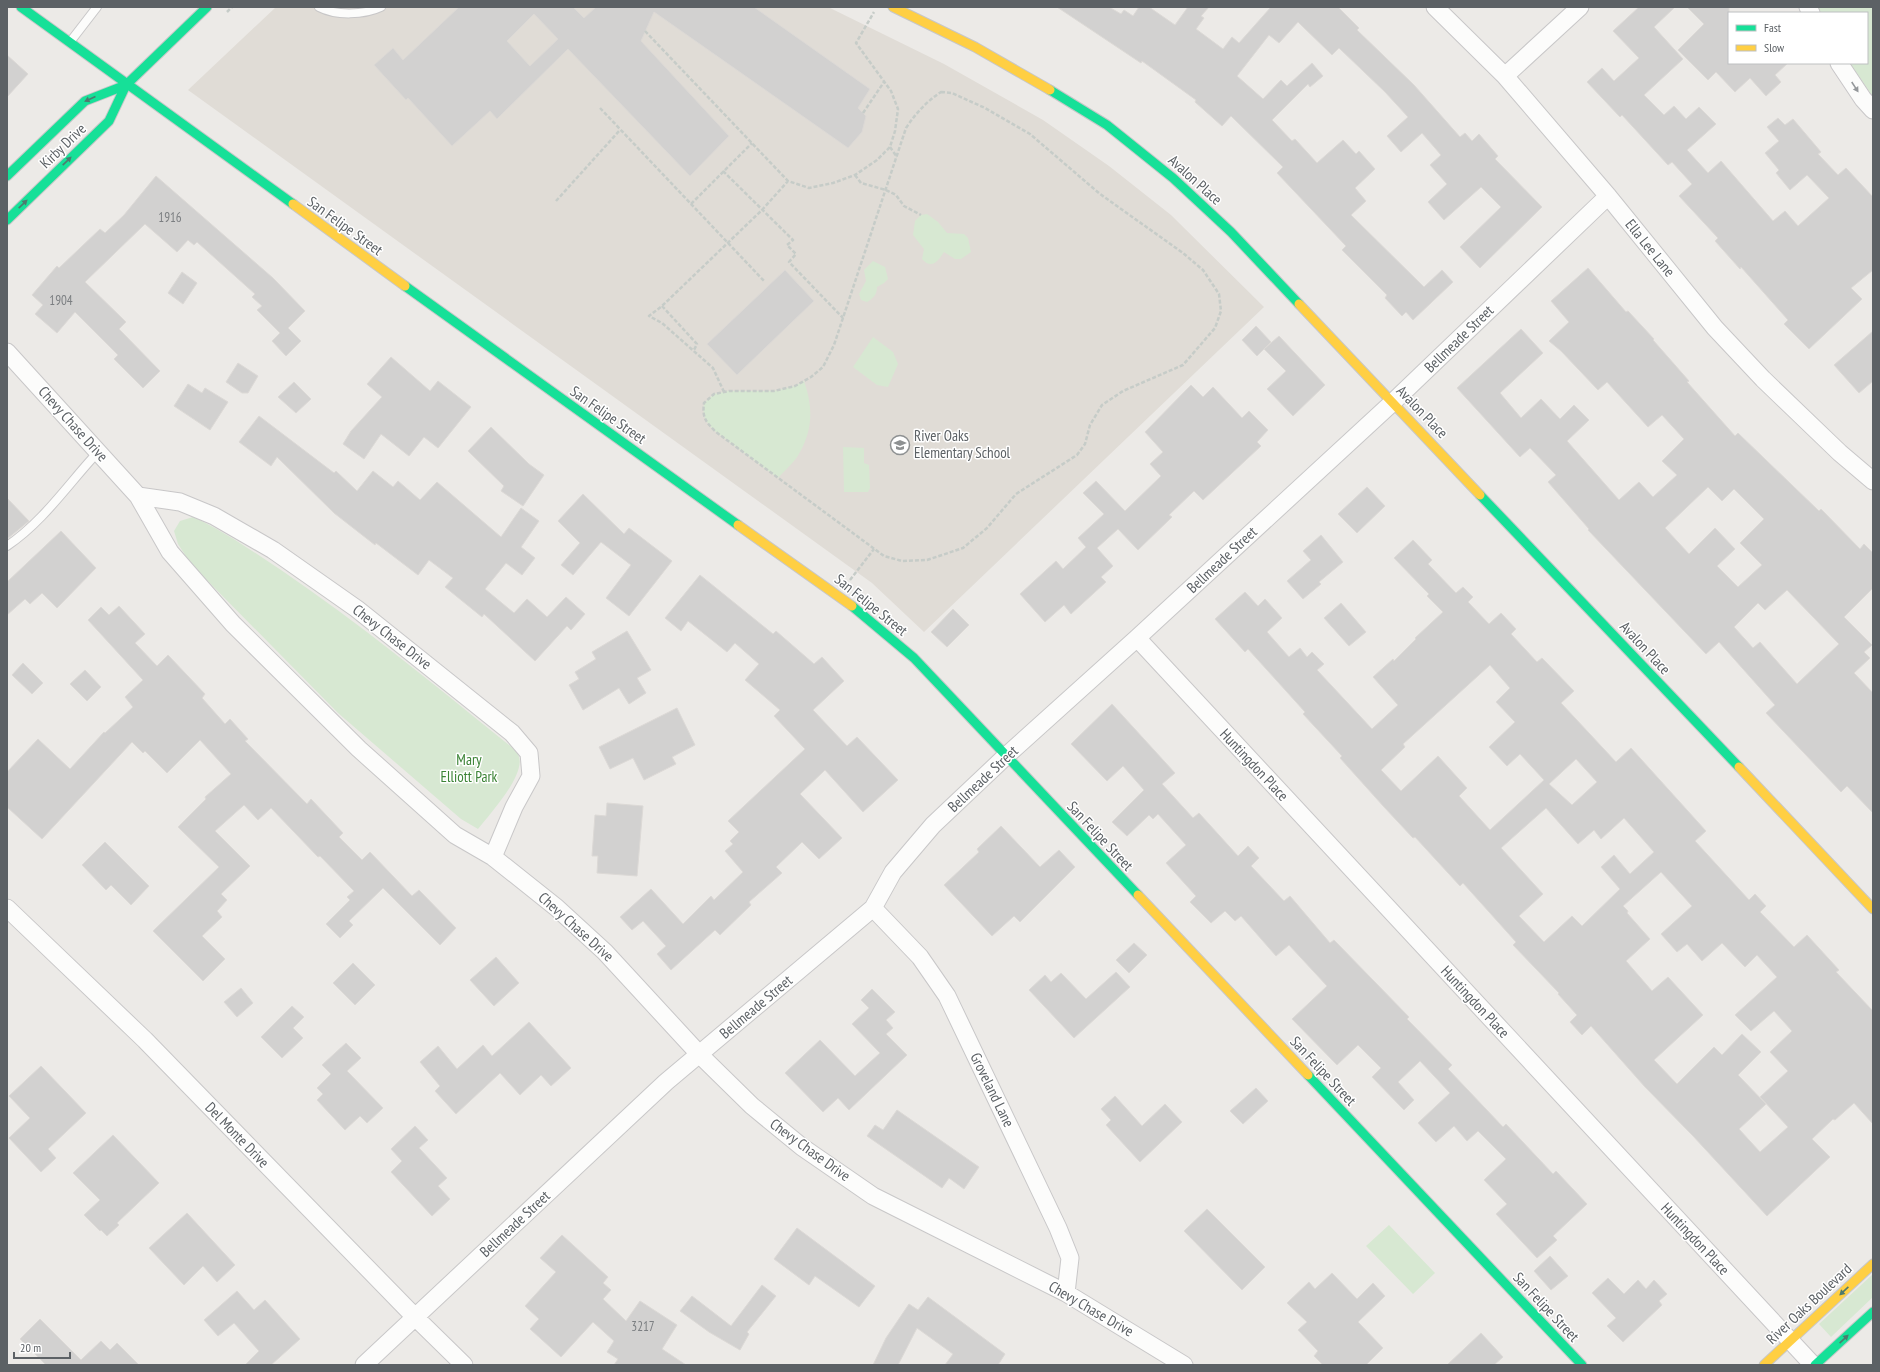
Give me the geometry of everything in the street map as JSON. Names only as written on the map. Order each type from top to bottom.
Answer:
[{"type":"main road","name":"San Felipe Street","points":[[21,7],[126,85],[578,411],[839,596],[862,613],[914,658],[1582,1365]]},
{"type":"main road","name":"Kirby Drive","points":[[7,220],[109,121],[126,85],[207,7]]},
{"type":"main road","name":"Avalon Place","points":[[893,7],[975,47],[1044,86],[1107,126],[1173,178],[1231,232],[1873,909]]},
{"type":"main road","name":"Kirby Drive","points":[[7,176],[85,101],[126,85]]},
{"type":"main road","name":"River Oaks Boulevard","points":[[1764,1365],[1873,1264]]},
{"type":"main road","points":[[1814,1365],[1873,1312]]},
{"type":"street","name":"Ella Lee Lane","points":[[1435,7],[1505,76],[1608,196],[1715,328],[1764,379],[1840,453],[1873,481]]},
{"type":"street","points":[[1505,76],[1580,7]]},
{"type":"street","points":[[1840,64],[1863,99],[1873,110]]},
{"type":"street","name":"Bellmeade Street","points":[[364,1365],[666,1082],[700,1055],[873,908],[893,872],[928,831],[1006,756],[1137,638],[1393,402],[1608,196]]},
{"type":"street","name":"Chevy Chase Drive","points":[[7,352],[138,496],[170,552],[233,624],[359,749],[455,835],[493,857],[557,908],[605,952],[700,1055],[752,1106],[802,1148],[873,1196],[1066,1292],[1184,1365]]},
{"type":"street","name":"Chevy Chase Drive","points":[[138,496],[180,502],[214,516],[273,550],[357,609],[512,733],[529,753],[531,776],[514,807],[493,857]]},
{"type":"street","name":"Huntingdon Place","points":[[1137,638],[1790,1341],[1814,1365]]},
{"type":"street","name":"Del Monte Drive","points":[[7,908],[145,1040],[415,1318],[464,1365]]},
{"type":"street","name":"Groveland Lane","points":[[873,908],[920,957],[947,996],[1058,1228],[1070,1258],[1066,1292]]},
{"type":"lane","points":[[69,42],[97,7]]},
{"type":"lane","points":[[319,7],[325,10],[345,13],[375,10],[381,7]]},
{"type":"lane","points":[[7,546],[31,529],[47,513],[98,452]]},
{"type":"path","points":[[645,31],[788,181],[809,188],[855,175],[877,160],[890,148],[895,131],[898,109],[891,90],[856,43],[877,7]]},
{"type":"path","points":[[863,113],[884,81]]},
{"type":"path","points":[[941,92],[952,93],[985,108],[1030,134],[1100,194],[1188,257],[1203,270],[1219,294],[1220,311],[1215,328],[1183,365],[1123,391],[1102,405],[1090,425],[1085,444],[1077,455],[1016,494],[987,528],[963,548],[927,560],[902,561],[884,556],[712,428],[703,414],[704,403],[714,394],[724,392],[774,390],[795,386],[811,377],[823,367],[834,345],[897,157],[906,128],[916,112],[941,92]]},
{"type":"path","points":[[600,108],[765,282]]},
{"type":"path","points":[[556,201],[620,130]]},
{"type":"path","points":[[691,204],[752,143]]},
{"type":"path","points":[[890,148],[897,157]]},
{"type":"path","points":[[723,171],[793,240],[787,245],[796,254],[789,262],[843,318]]},
{"type":"path","points":[[855,175],[861,183],[886,190],[896,195],[904,206],[921,215]]},
{"type":"path","points":[[724,392],[713,368],[662,323],[649,316],[662,306],[762,210],[788,181]]},
{"type":"path","points":[[662,306],[698,344],[694,350]]},
{"type":"path","points":[[839,596],[874,549]]},
{"type":"shaded area","name":"River Oaks Elementary School","points":[[276,7],[828,7],[944,64],[1043,120],[1109,166],[1171,215],[1264,307],[924,632],[872,583],[188,90]]},
{"type":"green space","points":[[1818,7],[1873,7],[1873,97],[1851,64],[1868,64],[1868,12],[1820,12]]},
{"type":"green space","points":[[927,214],[938,222],[947,233],[964,234],[968,238],[971,252],[961,259],[955,259],[944,252],[937,261],[932,264],[929,264],[922,259],[924,249],[913,235],[915,221],[921,215]]},
{"type":"green space","points":[[873,261],[885,267],[888,279],[877,287],[875,296],[867,302],[861,300],[859,294],[866,281],[864,270]]},
{"type":"green space","points":[[873,337],[893,352],[898,364],[888,387],[877,385],[853,367]]},
{"type":"green space","points":[[804,381],[810,408],[807,435],[798,456],[778,478],[716,432],[704,416],[704,403],[714,394],[729,391],[774,391],[795,386]]},
{"type":"green space","points":[[843,447],[864,448],[864,463],[869,465],[870,488],[868,492],[844,492]]},
{"type":"green space","name":"Mary Elliott Park","points":[[193,517],[227,535],[310,590],[367,632],[515,750],[519,757],[517,774],[505,795],[478,829],[461,819],[338,713],[191,564],[178,544],[174,531],[180,521]]},
{"type":"green space","points":[[1389,1225],[1435,1273],[1413,1294],[1366,1246]]},
{"type":"green space","points":[[1873,1274],[1873,1297],[1831,1337],[1819,1324]]},
{"type":"building","points":[[459,7],[573,7],[584,18],[596,7],[754,7],[870,89],[858,108],[866,116],[862,132],[848,148],[654,12],[641,41],[729,136],[690,176],[568,49],[497,119],[490,111],[452,146],[408,98],[406,100],[374,65],[393,48],[403,60]],"holes":[[[534,14],[558,39],[530,66],[507,41]]]},
{"type":"building","points":[[1057,7],[1109,7],[1121,14],[1124,10],[1133,16],[1139,7],[1149,7],[1175,25],[1188,7],[1209,7],[1201,16],[1204,18],[1196,29],[1223,49],[1232,37],[1239,43],[1271,7],[1338,7],[1359,28],[1357,30],[1414,85],[1460,137],[1465,133],[1472,141],[1479,134],[1498,156],[1495,159],[1542,207],[1480,268],[1460,247],[1501,207],[1481,187],[1444,220],[1428,202],[1447,184],[1430,165],[1441,155],[1422,133],[1401,152],[1387,136],[1408,117],[1385,92],[1339,48],[1332,55],[1298,22],[1279,43],[1269,35],[1237,76],[1263,99],[1281,80],[1287,86],[1312,63],[1323,76],[1310,87],[1308,84],[1272,120],[1292,141],[1295,139],[1317,163],[1343,140],[1356,154],[1359,151],[1375,169],[1355,188],[1366,201],[1351,215],[1424,287],[1442,270],[1453,282],[1413,320],[1406,312],[1402,316],[1385,298],[1387,295],[1342,250],[1346,246],[1277,173],[1283,167],[1231,116],[1222,126],[1195,102],[1196,100],[1142,61],[1141,63]]},
{"type":"building","points":[[1639,7],[1675,7],[1654,27],[1683,59],[1644,95],[1664,115],[1674,106],[1686,119],[1699,107],[1716,124],[1687,150],[1708,173],[1721,161],[1773,221],[1785,211],[1798,226],[1829,198],[1807,175],[1790,190],[1776,173],[1779,170],[1765,153],[1779,141],[1767,127],[1778,118],[1785,125],[1793,119],[1821,152],[1818,154],[1838,175],[1846,168],[1873,197],[1873,270],[1851,288],[1862,299],[1809,349],[1784,324],[1788,320],[1741,267],[1740,269],[1715,241],[1718,238],[1679,196],[1692,184],[1672,162],[1668,165],[1622,115],[1620,117],[1587,82],[1602,68],[1614,81],[1639,58],[1613,31]]},
{"type":"building","points":[[1687,7],[1729,7],[1728,64],[1787,64],[1775,75],[1781,82],[1766,96],[1750,78],[1735,92],[1716,72],[1708,80],[1678,50],[1704,24]]},
{"type":"building","points":[[7,55],[28,74],[7,97]]},
{"type":"building","points":[[156,176],[273,278],[305,311],[288,328],[301,341],[286,356],[272,341],[280,333],[257,310],[262,306],[252,297],[255,294],[197,242],[194,245],[188,240],[177,252],[145,224],[85,282],[126,322],[119,329],[160,371],[143,388],[114,359],[118,355],[75,312],[57,333],[35,314],[43,305],[32,295],[57,266],[59,268],[100,229],[105,233],[124,215]]},
{"type":"building","points":[[1588,268],[1626,312],[1628,311],[1654,339],[1653,340],[1689,381],[1687,382],[1735,436],[1738,433],[1819,511],[1821,509],[1860,549],[1864,544],[1873,553],[1873,588],[1844,617],[1872,645],[1864,652],[1870,658],[1854,673],[1873,693],[1873,813],[1847,786],[1841,792],[1766,713],[1775,705],[1719,642],[1706,654],[1588,530],[1589,529],[1548,482],[1556,475],[1530,448],[1520,457],[1457,388],[1521,329],[1543,353],[1500,393],[1521,418],[1541,399],[1560,419],[1574,405],[1589,420],[1567,441],[1619,500],[1639,482],[1653,497],[1677,475],[1662,461],[1684,439],[1662,415],[1648,427],[1607,382],[1598,390],[1561,351],[1549,341],[1569,322],[1551,301]],"holes":[[[1708,487],[1722,501],[1734,489],[1764,519],[1740,543],[1762,565],[1738,587],[1717,566],[1735,549],[1715,528],[1689,554],[1665,528]],[[1787,590],[1839,644],[1797,684],[1760,642],[1753,648],[1734,627],[1758,603],[1765,610]]]},
{"type":"building","points":[[785,270],[814,301],[737,375],[707,344]]},
{"type":"building","points":[[182,272],[197,283],[183,304],[168,293]]},
{"type":"building","points":[[1256,326],[1271,342],[1257,356],[1242,340]]},
{"type":"building","points":[[1873,331],[1873,381],[1859,393],[1834,365]]},
{"type":"building","points":[[1279,336],[1325,385],[1293,416],[1267,389],[1286,371],[1264,349]]},
{"type":"building","points":[[391,357],[430,391],[438,381],[471,407],[438,448],[424,437],[409,456],[381,434],[364,459],[343,444],[351,431],[382,397],[367,384]]},
{"type":"building","points":[[238,363],[258,376],[248,393],[242,393],[226,382]]},
{"type":"building","points":[[294,382],[311,399],[296,413],[278,397]]},
{"type":"building","points":[[188,384],[202,393],[205,388],[228,402],[210,430],[174,406]]},
{"type":"building","points":[[1191,385],[1203,397],[1213,387],[1242,418],[1249,411],[1268,430],[1257,442],[1261,446],[1203,500],[1194,491],[1169,515],[1172,517],[1138,550],[1118,529],[1097,548],[1113,566],[1101,577],[1106,582],[1071,614],[1064,605],[1045,622],[1020,594],[1056,561],[1063,569],[1086,547],[1078,538],[1104,514],[1083,493],[1096,481],[1125,511],[1161,476],[1150,464],[1163,452],[1145,432]]},
{"type":"building","points":[[259,416],[334,473],[336,471],[357,491],[373,471],[393,487],[398,481],[420,500],[437,482],[501,537],[521,508],[539,521],[521,547],[535,558],[522,575],[506,563],[485,589],[514,613],[527,599],[547,617],[566,597],[585,614],[571,630],[567,626],[535,661],[484,614],[482,617],[445,587],[453,578],[429,560],[418,575],[376,543],[375,545],[334,513],[277,457],[271,466],[239,442]]},
{"type":"building","points":[[491,427],[529,464],[544,475],[523,506],[501,491],[504,486],[468,451]]},
{"type":"building","points":[[1367,487],[1385,506],[1357,533],[1338,514]]},
{"type":"building","points":[[583,494],[624,534],[629,528],[672,561],[629,616],[606,598],[631,565],[601,542],[573,575],[561,565],[580,543],[558,521]]},
{"type":"building","points":[[7,498],[29,521],[7,539]]},
{"type":"building","points":[[61,531],[96,568],[57,608],[42,593],[30,604],[25,599],[7,615],[7,582]]},
{"type":"building","points":[[1321,535],[1343,562],[1319,582],[1321,584],[1303,599],[1287,581],[1311,560],[1303,551]]},
{"type":"building","points":[[1413,540],[1432,560],[1428,564],[1456,593],[1463,587],[1473,597],[1468,602],[1489,624],[1501,613],[1516,629],[1511,634],[1537,662],[1542,658],[1574,691],[1561,703],[1616,762],[1631,748],[1706,831],[1695,841],[1749,900],[1755,894],[1766,906],[1760,912],[1794,947],[1807,935],[1839,970],[1836,972],[1873,1011],[1873,1124],[1854,1103],[1835,1120],[1833,1119],[1812,1139],[1830,1157],[1767,1216],[1693,1136],[1645,1087],[1591,1026],[1582,1035],[1570,1022],[1577,1015],[1558,994],[1559,993],[1513,945],[1516,942],[1463,883],[1460,886],[1415,837],[1413,838],[1384,807],[1340,758],[1342,756],[1303,714],[1305,712],[1248,649],[1245,652],[1215,619],[1245,592],[1258,606],[1265,599],[1282,618],[1267,632],[1289,657],[1300,648],[1307,657],[1312,652],[1324,664],[1317,670],[1372,729],[1398,705],[1373,677],[1393,659],[1394,661],[1416,639],[1415,638],[1443,612],[1427,596],[1429,594],[1394,558]],"holes":[[[1490,665],[1510,688],[1496,702],[1515,722],[1489,747],[1507,766],[1520,754],[1544,780],[1490,830],[1459,796],[1467,788],[1438,756],[1401,791],[1381,770],[1405,747],[1403,744]],[[1576,759],[1597,782],[1572,805],[1549,784]],[[1546,808],[1578,844],[1594,830],[1601,839],[1624,818],[1654,852],[1630,874],[1614,855],[1601,867],[1620,889],[1582,926],[1572,916],[1544,942],[1519,916],[1543,894],[1501,848]],[[1661,872],[1692,906],[1661,934],[1677,952],[1687,944],[1702,961],[1722,943],[1745,967],[1757,955],[1777,977],[1735,1015],[1751,1031],[1774,1011],[1792,1031],[1770,1052],[1788,1071],[1760,1097],[1788,1127],[1760,1152],[1739,1129],[1766,1104],[1738,1075],[1761,1052],[1742,1034],[1722,1055],[1714,1047],[1677,1084],[1654,1060],[1703,1015],[1668,977],[1652,991],[1626,961],[1650,939],[1627,913],[1628,911],[1623,906]]]},
{"type":"building","points":[[700,575],[773,634],[776,631],[814,664],[822,657],[844,681],[813,710],[847,746],[857,737],[898,780],[863,812],[825,770],[800,794],[842,838],[819,859],[802,842],[776,867],[782,873],[749,902],[751,905],[720,935],[715,930],[671,970],[657,954],[666,946],[643,921],[632,930],[620,917],[651,889],[683,924],[711,896],[714,900],[743,872],[725,851],[733,844],[730,841],[739,832],[728,821],[805,749],[774,716],[780,710],[745,680],[759,664],[735,643],[727,652],[688,621],[681,631],[665,618]]},
{"type":"building","points":[[1341,603],[1366,632],[1349,646],[1324,618]]},
{"type":"building","points":[[119,606],[145,634],[135,643],[157,666],[168,655],[205,694],[202,698],[225,724],[230,719],[248,739],[245,741],[307,804],[311,799],[343,833],[339,837],[362,860],[370,852],[412,896],[419,890],[456,928],[440,945],[383,888],[349,921],[353,925],[340,938],[326,924],[350,900],[347,897],[354,891],[320,856],[318,857],[271,808],[258,820],[244,805],[215,831],[250,866],[221,894],[227,900],[217,911],[222,917],[202,936],[225,959],[203,981],[153,931],[219,867],[178,827],[206,799],[205,797],[231,774],[200,740],[167,773],[145,751],[143,753],[132,742],[42,839],[7,807],[7,772],[38,739],[70,769],[104,732],[105,733],[133,707],[125,697],[143,680],[88,620],[101,607],[109,615]]},
{"type":"building","points":[[953,609],[969,625],[947,647],[931,632]]},
{"type":"building","points":[[627,631],[651,670],[637,678],[646,693],[629,704],[619,688],[583,710],[569,685],[579,679],[575,672],[596,659],[592,652]]},
{"type":"building","points":[[23,663],[43,683],[32,694],[12,675]]},
{"type":"building","points":[[85,670],[101,687],[87,701],[70,684]]},
{"type":"building","points":[[1112,704],[1175,773],[1162,784],[1193,818],[1199,813],[1238,856],[1248,846],[1259,858],[1251,866],[1284,901],[1290,896],[1330,943],[1334,940],[1409,1017],[1407,1019],[1452,1065],[1448,1069],[1503,1127],[1506,1124],[1553,1174],[1556,1171],[1587,1204],[1553,1236],[1557,1240],[1537,1258],[1496,1214],[1507,1204],[1484,1180],[1506,1159],[1478,1131],[1467,1141],[1454,1126],[1436,1142],[1418,1123],[1450,1093],[1420,1061],[1398,1082],[1414,1100],[1404,1110],[1372,1077],[1381,1068],[1358,1045],[1337,1065],[1292,1019],[1327,986],[1289,945],[1276,956],[1241,916],[1235,921],[1225,911],[1211,923],[1190,902],[1196,896],[1166,863],[1186,845],[1158,814],[1153,819],[1149,815],[1127,836],[1112,822],[1144,790],[1123,766],[1107,781],[1071,744]]},
{"type":"building","points":[[677,708],[695,745],[672,757],[676,764],[644,780],[633,758],[610,769],[599,747]]},
{"type":"building","points":[[607,803],[643,806],[637,876],[597,873],[598,856],[592,856],[595,815],[606,816]]},
{"type":"building","points":[[1001,826],[1040,867],[1059,850],[1075,867],[1020,922],[1014,916],[992,936],[944,885],[979,852],[977,849]]},
{"type":"building","points":[[105,842],[149,886],[131,905],[111,885],[106,890],[82,865]]},
{"type":"building","points":[[1134,943],[1147,955],[1129,973],[1116,960]]},
{"type":"building","points":[[496,957],[519,983],[494,1006],[470,980]]},
{"type":"building","points":[[353,963],[375,985],[355,1005],[333,983]]},
{"type":"building","points":[[1116,972],[1130,987],[1074,1038],[1029,990],[1045,975],[1051,982],[1061,973],[1086,999]]},
{"type":"building","points":[[241,988],[253,1003],[237,1017],[224,1002]]},
{"type":"building","points":[[872,989],[895,1012],[886,1020],[893,1028],[886,1034],[907,1055],[849,1110],[838,1098],[823,1112],[785,1073],[820,1040],[855,1076],[880,1053],[852,1024],[869,1008],[861,1000]]},
{"type":"building","points":[[292,1006],[304,1017],[293,1028],[303,1038],[282,1058],[261,1037]]},
{"type":"building","points":[[529,1022],[571,1068],[551,1086],[541,1075],[520,1095],[500,1073],[456,1114],[435,1091],[440,1086],[420,1062],[438,1046],[457,1069],[483,1045],[492,1056]]},
{"type":"building","points":[[346,1043],[361,1058],[347,1071],[383,1108],[367,1123],[360,1116],[345,1130],[317,1100],[323,1094],[317,1088],[331,1074],[322,1065]]},
{"type":"building","points":[[41,1066],[86,1113],[48,1149],[56,1158],[41,1172],[9,1138],[30,1118],[9,1096]]},
{"type":"building","points":[[1256,1088],[1268,1101],[1243,1124],[1230,1111]]},
{"type":"building","points":[[1115,1096],[1142,1126],[1165,1104],[1182,1122],[1140,1162],[1106,1125],[1111,1120],[1101,1109]]},
{"type":"building","points":[[897,1110],[979,1167],[964,1189],[949,1178],[942,1188],[867,1136],[875,1125],[883,1130]]},
{"type":"building","points":[[415,1126],[428,1140],[419,1148],[447,1178],[438,1186],[450,1199],[432,1216],[391,1172],[402,1161],[391,1149]]},
{"type":"building","points":[[113,1135],[159,1183],[117,1223],[119,1225],[107,1236],[84,1215],[100,1200],[73,1173]]},
{"type":"building","points":[[1207,1209],[1265,1267],[1242,1290],[1184,1231]]},
{"type":"building","points":[[187,1213],[235,1265],[217,1282],[203,1266],[184,1285],[149,1248]]},
{"type":"building","points":[[797,1228],[875,1286],[859,1307],[815,1276],[809,1285],[774,1259]]},
{"type":"building","points":[[562,1235],[608,1277],[603,1283],[611,1290],[603,1299],[626,1321],[640,1301],[677,1325],[662,1349],[686,1365],[614,1365],[618,1359],[607,1352],[614,1341],[593,1322],[561,1357],[530,1329],[539,1319],[525,1306],[556,1272],[540,1258]]},
{"type":"building","points":[[1550,1256],[1568,1276],[1551,1290],[1534,1271]]},
{"type":"building","points":[[1332,1273],[1357,1299],[1373,1283],[1385,1296],[1358,1322],[1383,1348],[1366,1365],[1323,1365],[1314,1356],[1318,1351],[1298,1330],[1307,1322],[1287,1303],[1309,1282],[1315,1289]]},
{"type":"building","points":[[1608,1278],[1624,1294],[1638,1280],[1646,1289],[1654,1280],[1667,1294],[1659,1301],[1662,1305],[1623,1342],[1607,1326],[1616,1318],[1592,1293]]},
{"type":"building","points":[[762,1285],[776,1296],[747,1332],[749,1334],[740,1350],[709,1332],[680,1311],[692,1296],[731,1326]]},
{"type":"building","points":[[237,1291],[254,1310],[265,1300],[300,1339],[271,1365],[245,1365],[259,1351],[234,1323],[218,1336],[204,1320]]},
{"type":"building","points":[[928,1297],[1005,1354],[998,1365],[945,1365],[953,1354],[917,1328],[898,1365],[873,1365],[886,1338],[909,1304],[918,1310]]},
{"type":"building","points":[[40,1319],[81,1360],[101,1341],[110,1350],[117,1343],[139,1365],[46,1365],[20,1339]]},
{"type":"building","points":[[1481,1333],[1503,1357],[1494,1365],[1447,1365]]},
{"type":"traffic: fast","points":[[21,7],[293,204]]},
{"type":"traffic: fast","points":[[7,220],[109,121],[126,85],[207,7]]},
{"type":"traffic: fast","points":[[7,176],[85,101],[126,85]]},
{"type":"traffic: fast","points":[[1050,90],[1107,125],[1173,178],[1231,232],[1299,304]]},
{"type":"traffic: fast","points":[[405,286],[738,525]]},
{"type":"traffic: fast","points":[[1480,495],[1739,767]]},
{"type":"traffic: fast","points":[[852,606],[914,658],[1138,895]]},
{"type":"traffic: fast","points":[[1308,1075],[1582,1365]]},
{"type":"traffic: fast","points":[[1815,1365],[1873,1312]]},
{"type":"traffic: slow","points":[[893,7],[975,47],[1050,90]]},
{"type":"traffic: slow","points":[[293,204],[405,286]]},
{"type":"traffic: slow","points":[[1299,304],[1480,495]]},
{"type":"traffic: slow","points":[[738,525],[852,606]]},
{"type":"traffic: slow","points":[[1739,767],[1873,909]]},
{"type":"traffic: slow","points":[[1138,895],[1308,1075]]},
{"type":"traffic: slow","points":[[1764,1365],[1873,1264]]},
{"type":"place","name":"River Oaks Elementary School","points":[[900,445]]}]
